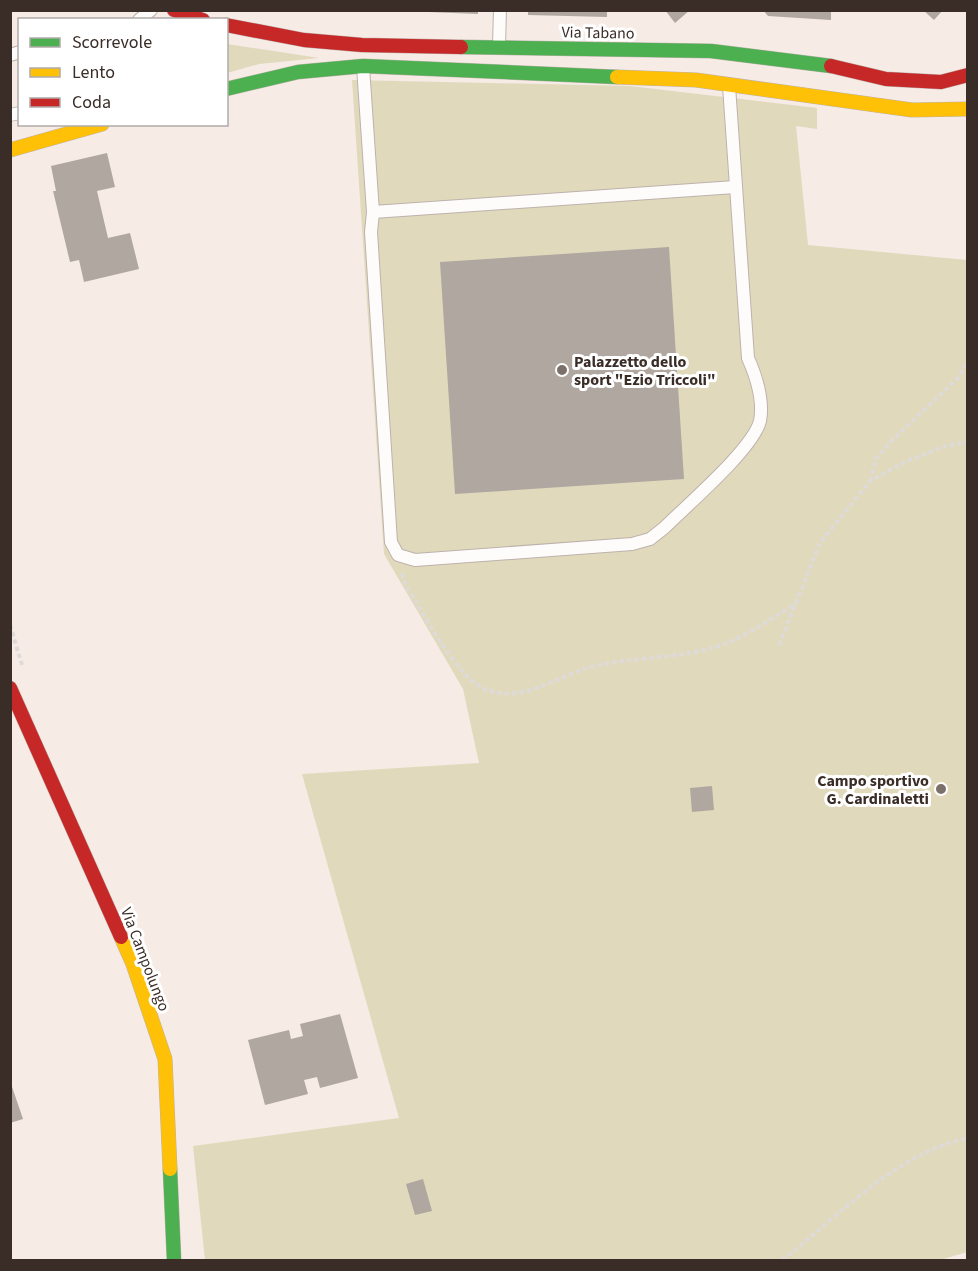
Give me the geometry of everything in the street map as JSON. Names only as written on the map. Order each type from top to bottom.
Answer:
[{"type":"street","points":[[174,10],[197,18]]},
{"type":"street","name":"Via Tabano","points":[[228,25],[304,40],[362,45],[711,51],[831,66],[886,79],[941,82],[968,75]]},
{"type":"street","points":[[228,89],[298,72],[363,66],[696,80],[912,110],[968,109]]},
{"type":"street","points":[[10,150],[95,126]]},
{"type":"street","name":"Via Campolungo","points":[[10,688],[133,964],[165,1059],[174,1260]]},
{"type":"lane","points":[[499,47],[500,10]]},
{"type":"lane","points":[[362,45],[373,212],[371,232],[391,542],[398,555],[415,560],[632,544],[650,539],[747,446],[760,421],[760,400],[758,380],[748,358],[729,85]]},
{"type":"lane","points":[[373,212],[735,187]]},
{"type":"path","points":[[870,481],[876,459],[891,441],[958,378],[968,360]]},
{"type":"path","points":[[779,645],[820,543],[870,481],[905,462],[945,446],[968,442]]},
{"type":"path","points":[[398,555],[406,586],[462,672],[484,689],[507,695],[533,690],[582,670],[629,660],[695,653],[727,643],[796,604]]},
{"type":"path","points":[[782,1260],[881,1179],[905,1163],[936,1148],[968,1138]]},
{"type":"shaded area","points":[[228,44],[319,58],[259,64],[228,73]]},
{"type":"shaded area","points":[[352,80],[630,86],[817,108],[817,129],[796,126],[808,245],[967,260],[967,1252],[940,1260],[205,1260],[193,1146],[399,1118],[302,774],[479,763],[463,689],[384,554]]},
{"type":"building","points":[[428,10],[478,10],[478,14],[428,12]]},
{"type":"building","points":[[528,10],[607,10],[607,17],[528,15]]},
{"type":"building","points":[[665,10],[690,10],[675,23]]},
{"type":"building","points":[[763,10],[831,10],[831,20],[768,16]]},
{"type":"building","points":[[923,10],[943,10],[934,20]]},
{"type":"building","points":[[107,153],[115,187],[97,191],[108,238],[130,233],[139,269],[84,282],[79,260],[70,262],[53,191],[56,191],[51,166]]},
{"type":"building","name":"Palazzetto dello sport \"Ezio Triccoli\"","points":[[669,247],[684,479],[455,494],[440,262]]},
{"type":"building","points":[[712,786],[714,810],[692,812],[690,788]]},
{"type":"building","points":[[340,1014],[358,1078],[320,1088],[317,1077],[304,1080],[308,1094],[265,1105],[248,1040],[289,1030],[291,1039],[303,1036],[300,1024]]},
{"type":"building","points":[[10,1081],[23,1119],[10,1123]]},
{"type":"building","points":[[423,1179],[432,1211],[415,1215],[406,1184]]},
{"type":"traffic: fast","points":[[461,47],[711,51],[831,66]]},
{"type":"traffic: fast","points":[[228,89],[298,72],[363,66],[617,77]]},
{"type":"traffic: fast","points":[[170,1169],[174,1260]]},
{"type":"traffic: slow","points":[[617,77],[696,80],[912,110],[968,109]]},
{"type":"traffic: slow","points":[[10,150],[95,126]]},
{"type":"traffic: slow","points":[[121,937],[133,964],[165,1059],[170,1169]]},
{"type":"traffic: jam","points":[[174,10],[197,18]]},
{"type":"traffic: jam","points":[[228,25],[304,40],[362,45],[461,47]]},
{"type":"traffic: jam","points":[[831,66],[886,79],[941,82],[968,75]]},
{"type":"traffic: jam","points":[[10,688],[121,937]]},
{"type":"place","name":"Palazzetto dello sport \"Ezio Triccoli\"","points":[[562,370]]},
{"type":"place","name":"Campo sportivo G. Cardinaletti","points":[[941,789]]}]
